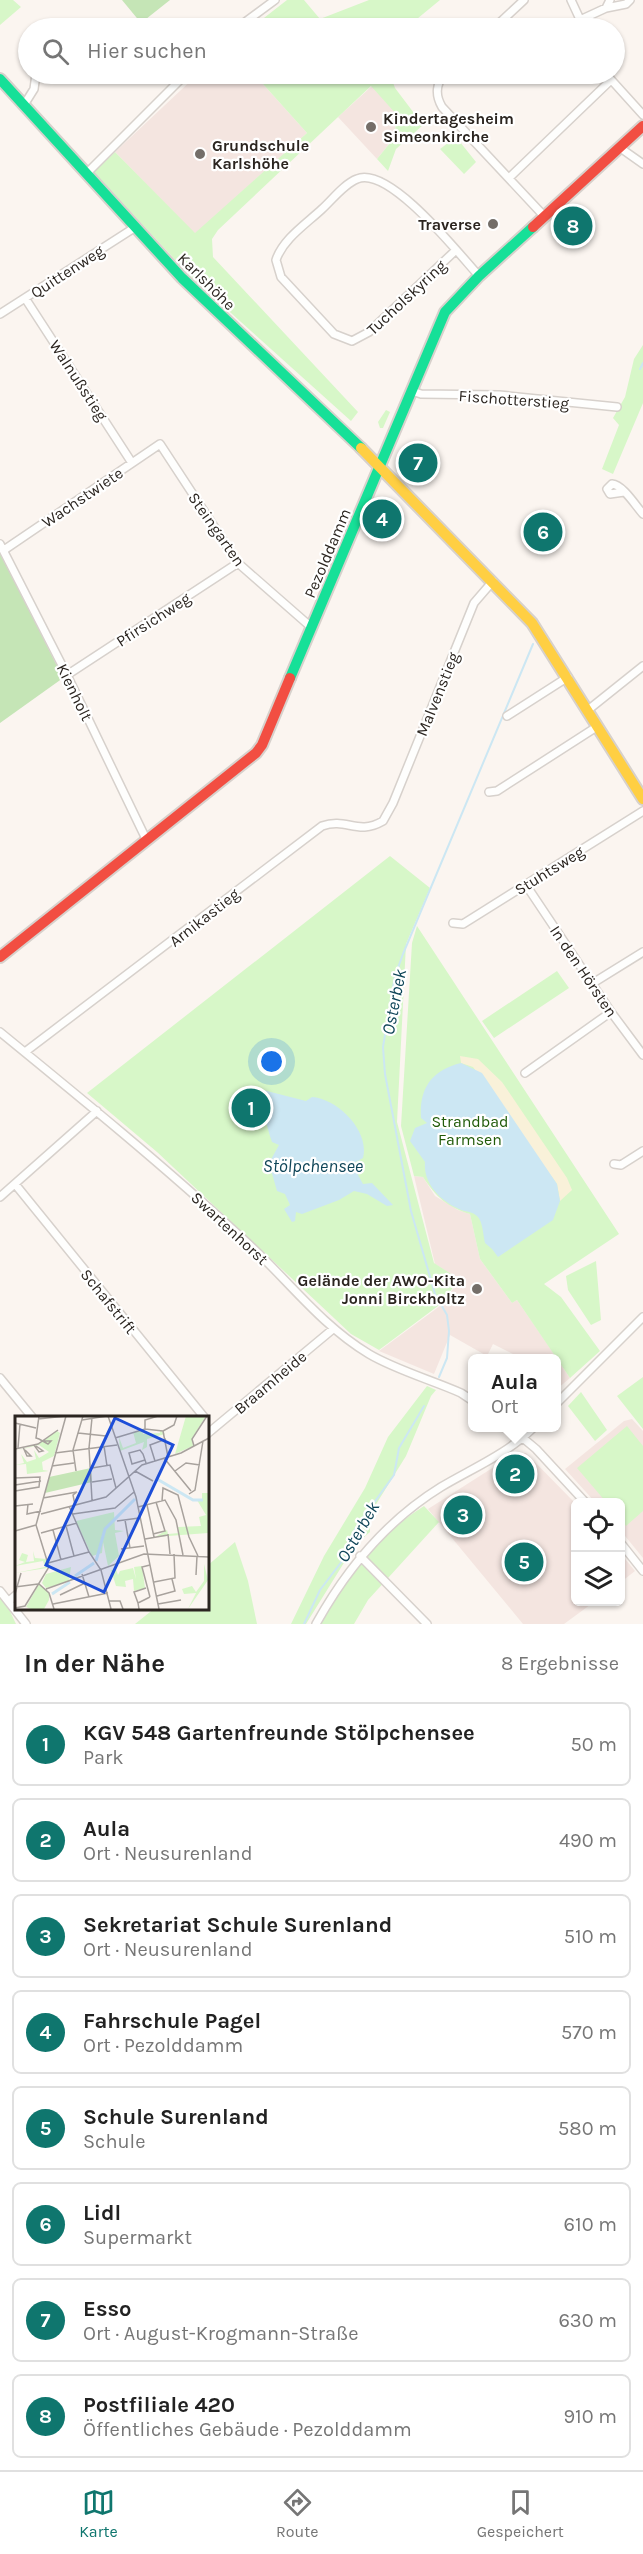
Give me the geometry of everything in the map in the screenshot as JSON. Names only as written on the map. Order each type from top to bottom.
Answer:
[{"type":"street","points":[[250,18],[274,0]]},
{"type":"street","points":[[505,18],[524,0]]},
{"type":"street","points":[[571,0],[579,18]]},
{"type":"street","points":[[606,8],[610,0]]},
{"type":"street","points":[[584,18],[606,8],[626,4],[630,0]]},
{"type":"street","name":"Karlshöhe","points":[[0,79],[87,173],[134,228],[200,297],[379,468],[532,623],[568,676],[643,799]]},
{"type":"street","points":[[24,105],[35,84]]},
{"type":"street","points":[[87,173],[176,84]]},
{"type":"street","points":[[439,84],[438,97],[442,107],[544,216]]},
{"type":"street","points":[[509,178],[607,84]]},
{"type":"street","points":[[615,84],[643,115]]},
{"type":"street","name":"Pezolddamm","points":[[1,954],[256,753],[262,745],[445,312],[479,276],[643,126]]},
{"type":"street","points":[[620,147],[643,164]]},
{"type":"street","name":"Tucholskyring","points":[[456,249],[369,332],[352,341],[341,339],[329,329],[281,277],[276,260],[285,243],[358,178],[367,177],[378,180],[415,205],[456,249],[479,276]]},
{"type":"street","name":"Quittenweg","points":[[0,314],[134,228]]},
{"type":"street","name":"Walnußstieg","points":[[25,298],[132,463]]},
{"type":"street","name":"Fischotterstieg","points":[[412,391],[421,394],[499,395],[617,407]]},
{"type":"street","name":"Wachstwiete","points":[[2,547],[160,444]]},
{"type":"street","name":"Steingarten","points":[[160,444],[238,563],[311,627]]},
{"type":"street","points":[[624,492],[643,514]]},
{"type":"street","name":"Kienholt","points":[[2,547],[147,841]]},
{"type":"street","name":"Pfirsichweg","points":[[67,675],[238,563]]},
{"type":"street","name":"Malvenstieg","points":[[389,811],[474,603],[493,581]]},
{"type":"street","points":[[588,710],[643,666]]},
{"type":"street","points":[[507,716],[568,676]]},
{"type":"street","points":[[489,792],[497,791],[598,726]]},
{"type":"street","name":"Arnikastieg","points":[[25,1052],[322,826],[341,823],[362,829],[372,827],[383,821],[389,811]]},
{"type":"street","name":"Stuhtsweg","points":[[453,924],[463,924],[643,811]]},
{"type":"street","name":"In den Hörsten","points":[[526,885],[611,1012],[642,1052]]},
{"type":"street","points":[[593,984],[643,952]]},
{"type":"street","points":[[525,1073],[611,1012]]},
{"type":"street","name":"Swartenhorst","points":[[0,1032],[97,1111],[245,1240],[333,1329],[370,1355],[468,1398]]},
{"type":"street","points":[[0,1197],[97,1111]]},
{"type":"street","points":[[614,1164],[621,1165],[643,1151]]},
{"type":"street","name":"Schafstrift","points":[[15,1184],[204,1416]]},
{"type":"street","points":[[561,1399],[643,1317]]},
{"type":"street","name":"Braamheide","points":[[208,1433],[333,1329]]},
{"type":"street","points":[[0,1378],[31,1416]]},
{"type":"street","name":"Schafstrift","points":[[208,1421],[214,1428]]},
{"type":"street","points":[[517,1432],[580,1498]]},
{"type":"street","points":[[316,1624],[338,1586],[360,1556],[382,1534],[418,1502],[517,1444],[529,1432]]},
{"type":"street","points":[[625,1547],[643,1571]]},
{"type":"street","points":[[360,1556],[427,1624]]},
{"type":"street","points":[[0,1591],[26,1624]]},
{"type":"street","points":[[9,1602],[15,1596]]},
{"type":"shaded area","name":"Grundschule Karlshöhe","points":[[187,84],[263,84],[307,133],[195,234],[115,152]]},
{"type":"shaded area","name":"Kindertagesheim Simeonkirche","points":[[372,86],[397,114],[394,138],[377,159],[338,117]]},
{"type":"shaded area","name":"Gelände der AWO-Kita Jonni Birckholtz","points":[[414,1176],[423,1177],[435,1196],[458,1210],[470,1214],[480,1259],[512,1303],[517,1300],[554,1354],[513,1354],[493,1344],[488,1354],[483,1354],[450,1335],[434,1374],[379,1351],[444,1303],[459,1279],[435,1264]]},
{"type":"shaded area","points":[[561,1364],[570,1378],[561,1386]]},
{"type":"shaded area","points":[[632,1419],[643,1431],[643,1558],[625,1536],[625,1498],[591,1498],[565,1469],[624,1421]]},
{"type":"shaded area","points":[[516,1453],[526,1453],[571,1499],[571,1606],[589,1606],[564,1624],[523,1624],[428,1509]]},
{"type":"shaded area","points":[[625,1559],[635,1571],[625,1579]]},
{"type":"green space","points":[[0,0],[13,0],[21,7],[0,25]]},
{"type":"green space","points":[[122,0],[170,0],[147,18],[137,18]]},
{"type":"green space","points":[[287,0],[304,0],[319,18],[264,18]]},
{"type":"green space","points":[[369,0],[440,0],[418,18],[323,18]]},
{"type":"green space","points":[[263,84],[394,84],[423,125],[396,149],[388,171],[377,159],[394,138],[397,115],[371,86],[218,230],[212,239],[213,257],[358,412],[351,421],[191,277],[94,172],[115,152],[195,233],[307,133]]},
{"type":"green space","points":[[456,137],[476,162],[464,174],[440,149]]},
{"type":"green space","points":[[643,345],[643,403],[613,474],[602,469],[619,425],[613,418],[625,397],[634,359]]},
{"type":"green space","points":[[386,410],[390,412],[383,428],[380,428],[378,422]]},
{"type":"green space","points":[[0,551],[63,678],[0,723]]},
{"type":"green space","points":[[390,856],[430,888],[406,944],[397,1122],[434,1263],[459,1279],[442,1303],[379,1350],[351,1334],[157,1152],[87,1093]]},
{"type":"green space","name":"Strandbad Farmsen","points":[[417,926],[619,1234],[544,1284],[561,1297],[600,1351],[570,1378],[561,1365],[561,1354],[554,1354],[517,1300],[512,1303],[480,1259],[470,1214],[448,1204],[438,1196],[423,1177],[414,1176],[401,1126],[412,943]]},
{"type":"green space","points":[[557,971],[569,988],[494,1038],[482,1021]]},
{"type":"green space","points":[[596,1261],[601,1320],[591,1325],[568,1290],[566,1276]]},
{"type":"green space","points":[[643,1377],[643,1429],[617,1396]]},
{"type":"green space","points":[[427,1386],[436,1390],[431,1396],[406,1456],[370,1514],[370,1532],[355,1545],[306,1624],[291,1624],[324,1556],[365,1488],[388,1437]]},
{"type":"green space","points":[[581,1392],[607,1430],[595,1441],[568,1406]]},
{"type":"green space","points":[[627,1426],[643,1446],[643,1511],[626,1526],[625,1498],[603,1498],[577,1468]]},
{"type":"green space","points":[[424,1506],[439,1522],[368,1600],[354,1624],[320,1624],[341,1590],[365,1558],[392,1530]]},
{"type":"green space","points":[[235,1542],[248,1581],[257,1624],[135,1624],[154,1609],[208,1609],[208,1565]]},
{"type":"green space","points":[[0,1597],[8,1607],[16,1624],[0,1624]]},
{"type":"sand","points":[[460,1056],[478,1059],[502,1082],[567,1178],[572,1190],[560,1201],[557,1184],[473,1067],[461,1063]]},
{"type":"water","points":[[461,1063],[482,1073],[557,1184],[560,1201],[553,1220],[498,1257],[485,1243],[479,1218],[473,1213],[452,1206],[434,1190],[427,1177],[425,1162],[410,1141],[415,1128],[427,1123],[421,1118],[421,1107],[429,1082],[442,1070]]},
{"type":"water","name":"Stölpchensee","points":[[259,1089],[306,1101],[312,1097],[322,1099],[341,1110],[357,1127],[362,1137],[363,1158],[352,1164],[363,1184],[372,1183],[393,1205],[387,1206],[367,1194],[354,1191],[339,1200],[302,1214],[296,1212],[295,1221],[292,1222],[284,1209],[290,1205],[285,1194],[277,1191],[269,1163],[279,1145],[272,1142],[263,1112],[253,1096]]},
{"type":"waterway","points":[[640,369],[643,363]]},
{"type":"waterway","name":"Osterbek","points":[[439,1377],[447,1358],[449,1331],[447,1315],[435,1294],[411,1211],[385,1074],[383,1047],[395,976],[403,954],[533,644]]},
{"type":"waterway","name":"Osterbek","points":[[304,1624],[320,1590],[349,1552],[355,1529],[394,1475],[399,1448],[424,1406]]},
{"type":"traffic: fast","points":[[0,79],[182,278],[361,448]]},
{"type":"traffic: fast","points":[[290,678],[445,312],[479,276],[533,227]]},
{"type":"traffic: slow","points":[[361,448],[532,623],[643,799]]},
{"type":"traffic: jam","points":[[533,227],[643,126]]},
{"type":"traffic: jam","points":[[0,957],[256,753],[262,745],[290,678]]},
{"type":"place","name":"Kindertagesheim Simeonkirche","points":[[371,127]]},
{"type":"place","name":"Grundschule Karlshöhe","points":[[200,154]]},
{"type":"place","name":"Traverse","points":[[493,224]]},
{"type":"place","name":"Postfiliale 420","points":[[573,226]]},
{"type":"place","name":"Esso","points":[[418,463]]},
{"type":"place","name":"Fahrschule Pagel","points":[[382,519]]},
{"type":"place","name":"Lidl","points":[[543,532]]},
{"type":"place","name":"KGV 548 Gartenfreunde Stölpchensee","points":[[251,1108]]},
{"type":"place","name":"Gelände der AWO-Kita Jonni Birckholtz","points":[[477,1289]]},
{"type":"place","name":"Aula","points":[[515,1474]]},
{"type":"place","name":"Sekretariat Schule Surenland","points":[[463,1515]]},
{"type":"place","name":"Schule Surenland","points":[[524,1562]]}]
